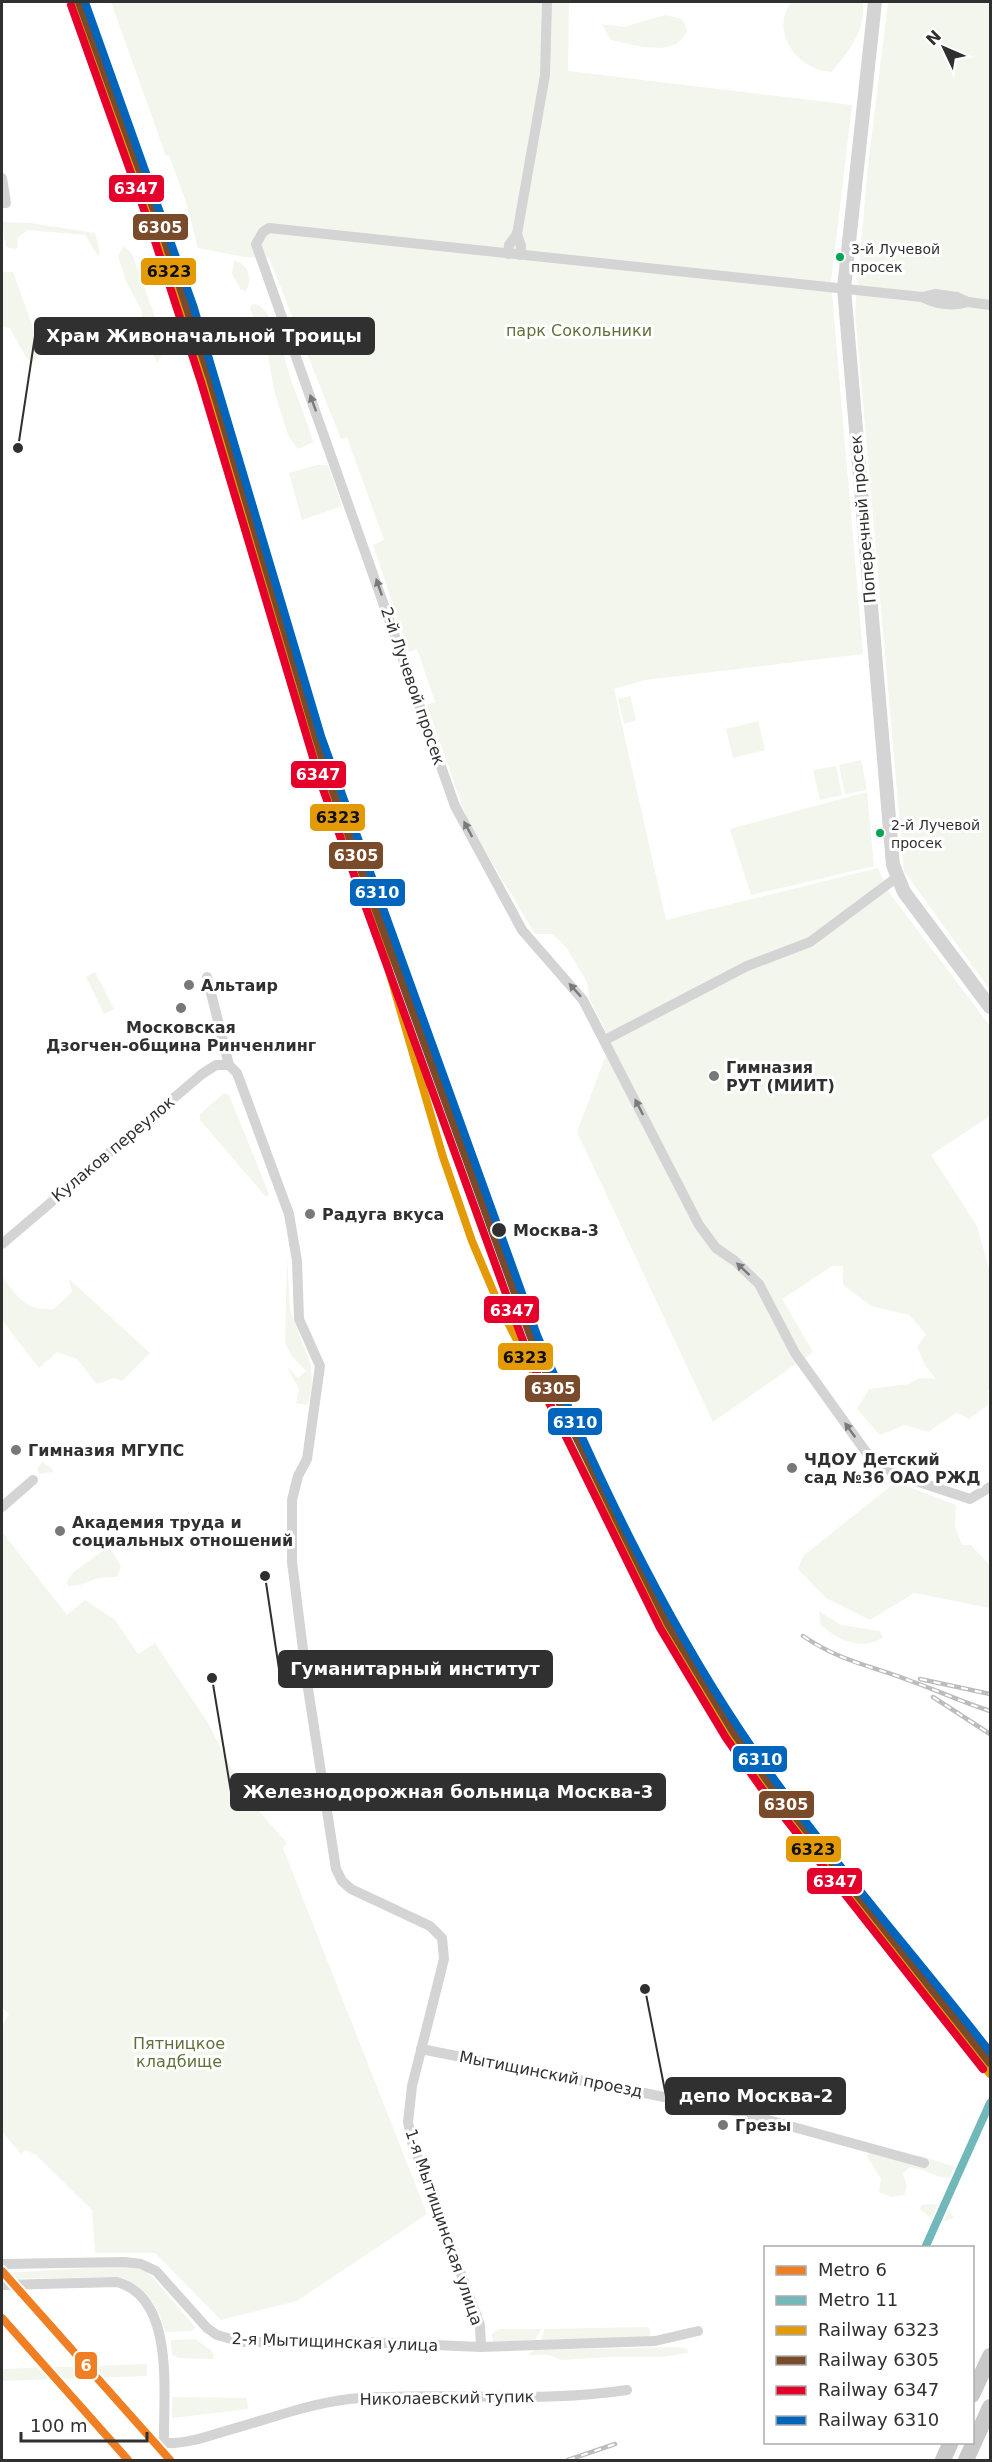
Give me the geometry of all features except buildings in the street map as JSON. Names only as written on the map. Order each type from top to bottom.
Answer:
[{"type":"main road","points":[[974,2391],[990,2356]]},
{"type":"main road","points":[[974,2442],[990,2406]]},
{"type":"main road","points":[[943,2460],[950,2444]]},
{"type":"main road","points":[[966,2460],[973,2444]]},
{"type":"street","points":[[520,255],[521,246],[517,234],[545,75],[547,2]]},
{"type":"street","name":"Поперечный просек","points":[[875,2],[844,288],[875,664],[896,878],[903,892],[990,1007]]},
{"type":"street","points":[[2,178],[4,203]]},
{"type":"street","name":"2-й Лучевой просек","points":[[508,254],[269,228],[258,238],[257,251],[334,458],[455,806],[522,930],[583,1000],[699,1225],[716,1248],[735,1261],[759,1284],[795,1353],[866,1452],[895,1474],[970,1500],[990,1487]]},
{"type":"street","points":[[517,234],[509,244],[508,254],[922,297],[935,294],[957,297],[968,303],[990,305]]},
{"type":"street","points":[[605,1040],[747,966],[810,942],[896,878]]},
{"type":"street","name":"1-я Мытищинская улица","points":[[207,977],[229,1065],[237,1073],[289,1214],[297,1262],[299,1319],[320,1366],[308,1459],[298,1476],[292,1500],[292,1562],[307,1682],[336,1869],[342,1881],[351,1889],[429,1926],[442,1938],[444,1959],[409,2104],[409,2132],[480,2325],[481,2347]]},
{"type":"street","name":"Кулаков переулок","points":[[2,1244],[202,1074],[216,1065],[229,1065]]},
{"type":"street","points":[[2,1507],[33,1480]]},
{"type":"street","name":"Мытищинский проезд","points":[[421,2049],[735,2110],[924,2163]]},
{"type":"street","name":"2-я Мытищинская улица","points":[[2,2264],[124,2262],[141,2264],[164,2279],[207,2328],[217,2335],[242,2342],[481,2347],[655,2341],[698,2331]]},
{"type":"street","name":"Николаевский тупик","points":[[2,2285],[107,2281],[126,2284],[140,2294],[152,2310],[160,2333],[164,2442],[195,2440],[347,2400],[412,2396],[514,2398],[599,2394],[627,2390]]},
{"type":"green space","name":"парк Сокольники","points":[[111,2],[569,2],[568,71],[852,105],[831,282],[863,654],[645,680],[614,689],[666,920],[878,868],[888,891],[990,1026],[990,1116],[931,1155],[977,1226],[990,1272],[988,1405],[969,1419],[956,1413],[928,1432],[905,1425],[880,1435],[857,1409],[869,1389],[909,1384],[919,1378],[936,1379],[925,1365],[917,1347],[926,1334],[909,1315],[871,1306],[843,1285],[843,1266],[832,1266],[782,1299],[813,1352],[713,1422],[577,1132],[611,1042],[589,998],[587,982],[566,947],[552,934],[535,934],[468,822],[427,705],[435,702],[417,649],[409,652],[373,545],[384,540],[347,437],[341,439],[269,258],[245,257],[198,248],[186,202],[169,155],[166,156]]},
{"type":"green space","points":[[791,2],[863,2],[862,22],[855,40],[831,72],[807,64],[790,47],[783,25],[785,13]]},
{"type":"green space","points":[[888,2],[990,2],[990,990],[904,871],[855,311],[868,166]]},
{"type":"green space","points":[[665,15],[682,19],[687,30],[682,39],[674,45],[664,47],[642,47],[611,40],[602,24],[624,27]]},
{"type":"green space","points":[[2,222],[30,223],[95,233],[100,252],[98,256],[85,235],[28,230],[17,238],[18,247],[15,249],[6,247]]},
{"type":"green space","points":[[124,246],[132,254],[155,317],[155,338],[161,356],[157,363],[145,335],[141,309],[126,281],[118,256]]},
{"type":"green space","points":[[234,260],[243,265],[248,272],[249,281],[246,291],[241,290],[232,274]]},
{"type":"green space","points":[[2,268],[4,272],[13,272],[39,345],[39,355],[34,362],[27,359],[10,328],[2,327]]},
{"type":"green space","points":[[255,304],[263,309],[275,328],[311,435],[313,442],[298,449],[288,435],[274,390],[267,350],[250,309],[251,305]]},
{"type":"green space","points":[[317,465],[328,465],[342,506],[302,520],[289,473]]},
{"type":"green space","points":[[630,696],[636,720],[624,724],[618,699]]},
{"type":"green space","points":[[758,721],[765,750],[733,758],[726,729]]},
{"type":"green space","points":[[861,760],[867,790],[845,794],[839,765]]},
{"type":"green space","points":[[836,766],[842,795],[820,800],[813,770]]},
{"type":"green space","points":[[867,792],[874,866],[751,895],[730,829]]},
{"type":"green space","points":[[95,972],[114,1009],[104,1014],[86,977]]},
{"type":"green space","points":[[224,1093],[229,1095],[269,1194],[266,1197],[200,1120],[200,1114]]},
{"type":"green space","points":[[287,1256],[290,1310],[311,1365],[312,1387],[307,1405],[296,1403],[299,1389],[287,1367],[298,1378],[306,1371],[292,1356],[285,1343]]},
{"type":"green space","points":[[3,1278],[24,1302],[30,1306],[45,1309],[54,1309],[72,1292],[69,1279],[150,1353],[122,1381],[114,1378],[97,1384],[77,1359],[57,1352],[39,1368],[2,1320]]},
{"type":"green space","points":[[42,1462],[54,1472],[39,1474],[37,1469]]},
{"type":"green space","points":[[896,1482],[956,1505],[955,1526],[962,1545],[971,1545],[990,1566],[990,1608],[914,1593],[870,1620],[826,1598],[798,1569],[803,1556]]},
{"type":"green space","name":"Пятницкое кладбище","points":[[2,1532],[67,1615],[85,1600],[115,1620],[138,1654],[155,1643],[208,1723],[245,1795],[287,1843],[283,1848],[427,2214],[297,2301],[221,2320],[155,2253],[95,2253],[92,2210],[36,2155],[25,2150],[21,2154],[2,2131],[2,2027],[9,2014],[2,2008]]},
{"type":"green space","points":[[108,1545],[121,1566],[117,1577],[98,1578],[80,1585],[68,1586],[67,1582],[74,1572]]},
{"type":"green space","points":[[819,1611],[841,1625],[880,1631],[883,1637],[867,1644],[842,1639],[820,1624]]},
{"type":"green space","points":[[870,2153],[908,2163],[912,2163],[917,2155],[953,2166],[960,2171],[959,2175],[947,2178],[910,2167],[903,2173],[907,2187],[904,2195],[891,2197],[879,2192],[881,2179],[867,2156]]},
{"type":"green space","points":[[934,2204],[949,2211],[954,2218],[937,2223],[920,2209],[921,2205]]},
{"type":"green space","points":[[121,2266],[147,2271],[195,2327],[192,2331],[165,2332],[159,2313],[149,2297],[136,2285],[118,2277],[2,2279],[2,2273]]},
{"type":"green space","points":[[646,2327],[650,2329],[650,2337],[541,2340],[545,2329]]},
{"type":"green space","points":[[499,2329],[541,2329],[535,2340],[493,2342],[492,2334]]},
{"type":"green space","points":[[195,2339],[212,2351],[214,2359],[179,2358],[172,2355],[171,2340]]},
{"type":"green space","points":[[679,2347],[687,2349],[688,2353],[662,2357],[561,2360],[549,2355],[528,2355],[534,2350]]},
{"type":"green space","points":[[147,2364],[147,2376],[2,2381],[2,2369]]},
{"type":"green space","points":[[172,2397],[247,2398],[248,2409],[172,2418]]},
{"type":"railway","points":[[803,1636],[842,1657],[990,1711]]},
{"type":"railway","points":[[920,1679],[990,1694]]},
{"type":"railway","points":[[933,1697],[990,1734]]},
{"type":"railway","points":[[568,2460],[615,2444]]},
{"type":"metro line","name":"11","points":[[926,2246],[990,2103]]},
{"type":"metro line","name":"6","points":[[2,2271],[170,2460]]},
{"type":"metro line","name":"6","points":[[2,2318],[128,2460]]},
{"type":"rail line","name":"6323","points":[[73,2],[156,232],[203,377],[295,694],[382,947],[443,1157],[472,1241],[499,1305],[663,1627],[698,1687],[764,1786],[990,2074]]},
{"type":"rail line","name":"6305","points":[[79,2],[162,232],[210,379],[328,778],[530,1335],[557,1398],[668,1624],[734,1733],[769,1783],[990,2063]]},
{"type":"rail line","name":"6310","points":[[85,2],[193,305],[321,736],[537,1335],[559,1386],[605,1487],[655,1586],[710,1683],[740,1730],[830,1853],[990,2052]]},
{"type":"rail line","name":"6347","points":[[71,5],[153,235],[201,382],[320,781],[522,1338],[549,1402],[660,1628],[726,1738],[762,1789],[983,2069]]},
{"type":"place","name":"3-й Лучевой просек","points":[[840,257]]},
{"type":"place","name":"Храм Живоначальной Троицы","points":[[18,448]]},
{"type":"place","name":"2-й Лучевой просек","points":[[880,833]]},
{"type":"place","name":"Альтаир","points":[[189,985]]},
{"type":"place","name":"Московская Дзогчен-община Ринченлинг","points":[[181,1008]]},
{"type":"place","name":"Гимназия РУТ (МИИТ)","points":[[714,1076]]},
{"type":"place","name":"Радуга вкуса","points":[[310,1214]]},
{"type":"place","name":"Москва-3","points":[[499,1230]]},
{"type":"place","name":"Гимназия МГУПС","points":[[16,1450]]},
{"type":"place","name":"ЧДОУ Детский сад №36 ОАО РЖД","points":[[792,1468]]},
{"type":"place","name":"Академия труда и социальных отношений","points":[[60,1531]]},
{"type":"place","name":"Гуманитарный институт","points":[[265,1576]]},
{"type":"place","name":"Железнодорожная больница Москва-3","points":[[212,1678]]},
{"type":"place","name":"депо Москва-2","points":[[645,1989]]},
{"type":"place","name":"Грезы","points":[[723,2125]]}]
